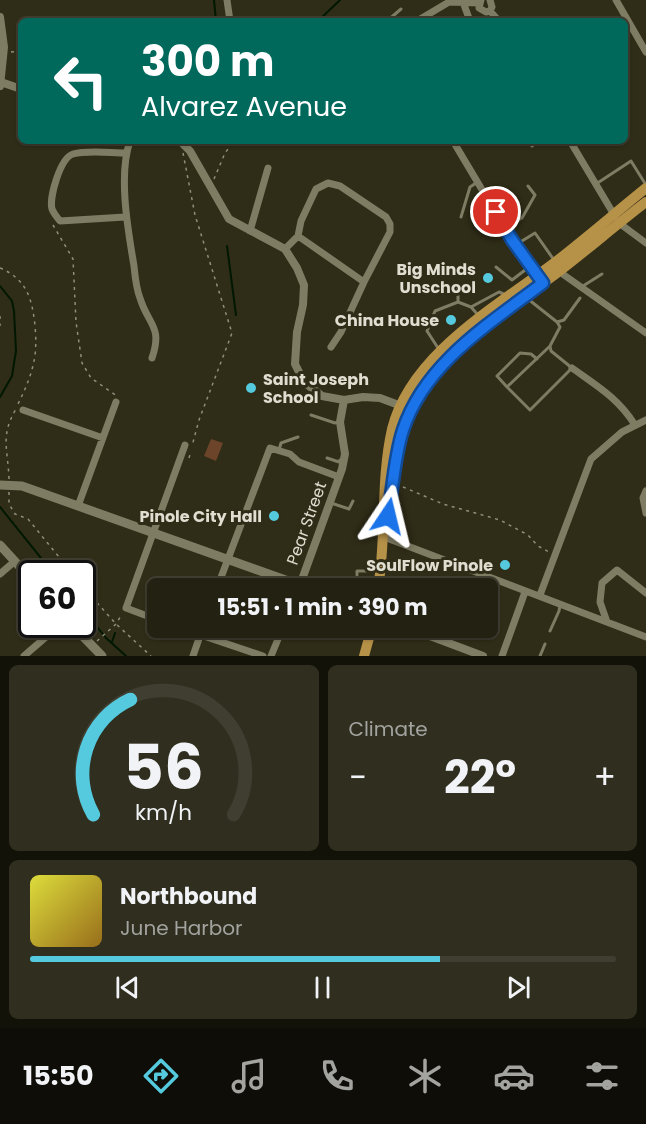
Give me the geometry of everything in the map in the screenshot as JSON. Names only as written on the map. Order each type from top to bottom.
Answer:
[{"type":"main road","points":[[384,537],[383,494],[388,451],[393,427],[405,408],[435,372],[508,295],[537,275],[557,266],[616,219],[646,187]]},
{"type":"main road","points":[[616,219],[646,202]]},
{"type":"main road","points":[[380,578],[397,452],[405,408],[412,385],[440,351],[483,321],[526,296],[537,275]]},
{"type":"main road","points":[[5,485],[22,486],[277,578]]},
{"type":"main road","points":[[0,545],[18,564]]},
{"type":"main road","points":[[84,638],[102,656]]},
{"type":"main road","points":[[364,656],[366,638]]},
{"type":"street","points":[[227,0],[230,18]]},
{"type":"street","points":[[490,0],[493,4],[490,11]]},
{"type":"street","points":[[616,0],[626,18]]},
{"type":"street","points":[[421,18],[437,5],[449,2],[479,2],[482,11],[490,11],[496,18]]},
{"type":"street","points":[[463,2],[469,18]]},
{"type":"street","points":[[0,17],[4,52],[0,83],[18,87]]},
{"type":"street","points":[[628,21],[646,52]]},
{"type":"street","points":[[129,144],[126,153],[125,217],[140,299],[151,319],[158,342],[152,358]]},
{"type":"street","points":[[183,144],[190,151],[229,219],[285,249],[297,268],[304,285],[295,364],[304,382],[322,396],[344,400],[363,397],[380,398],[405,408]]},
{"type":"street","points":[[455,144],[516,245],[537,275]]},
{"type":"street","points":[[573,144],[616,219],[646,243]]},
{"type":"street","points":[[125,217],[60,221],[51,207],[59,171],[64,160],[72,154],[126,153]]},
{"type":"street","points":[[250,231],[268,168]]},
{"type":"street","points":[[285,249],[298,236],[301,221],[316,189],[328,183],[340,186],[386,218],[390,224],[390,232],[341,332],[331,347]]},
{"type":"street","points":[[298,236],[364,282]]},
{"type":"street","points":[[557,266],[581,287],[646,333]]},
{"type":"street","points":[[572,368],[623,407],[634,425]]},
{"type":"street","points":[[344,400],[340,422],[345,454]]},
{"type":"street","points":[[78,506],[116,402]]},
{"type":"street","points":[[23,410],[103,438]]},
{"type":"street","points":[[540,595],[591,459],[622,432],[646,420]]},
{"type":"street","points":[[147,616],[126,608],[185,445]]},
{"type":"street","points":[[221,578],[270,448],[290,454],[299,462],[341,473]]},
{"type":"street","name":"Pear Street","points":[[305,578],[341,473],[345,454]]},
{"type":"street","points":[[646,491],[643,498],[646,513]]},
{"type":"street","points":[[384,537],[646,637]]},
{"type":"street","points":[[0,574],[15,561]]},
{"type":"street","points":[[607,622],[600,602],[602,583],[617,570],[646,593]]},
{"type":"street","points":[[502,656],[525,592]]},
{"type":"street","points":[[24,656],[45,638]]},
{"type":"street","points":[[193,656],[199,638]]},
{"type":"street","points":[[206,638],[263,656]]},
{"type":"street","points":[[271,656],[278,638]]},
{"type":"street","points":[[435,638],[483,656]]},
{"type":"lane","points":[[390,18],[401,9]]},
{"type":"lane","points":[[596,184],[631,161],[646,187]]},
{"type":"lane","points":[[461,217],[470,187],[478,182]]},
{"type":"lane","points":[[505,227],[522,218],[536,195],[528,186]]},
{"type":"lane","points":[[516,245],[535,233],[557,266]]},
{"type":"lane","points":[[496,267],[512,280],[537,275]]},
{"type":"lane","points":[[581,287],[602,274]]},
{"type":"lane","points":[[458,284],[458,302]]},
{"type":"lane","points":[[471,307],[499,292],[508,295]]},
{"type":"lane","points":[[507,387],[550,346],[560,327],[526,296]]},
{"type":"lane","points":[[557,322],[564,320],[580,298]]},
{"type":"lane","points":[[440,351],[427,331],[435,311],[458,302],[471,307],[483,321]]},
{"type":"lane","points":[[537,359],[531,354],[520,353],[497,376],[530,410],[572,368],[551,351],[550,346]]},
{"type":"lane","points":[[311,415],[334,423],[340,422]]},
{"type":"lane","points":[[279,450],[281,443],[298,437]]},
{"type":"lane","points":[[327,458],[339,462],[345,454]]},
{"type":"lane","points":[[330,502],[350,509],[353,501]]},
{"type":"lane","points":[[357,575],[357,571],[365,573],[381,571]]},
{"type":"lane","points":[[550,631],[560,603]]},
{"type":"lane","points":[[540,656],[545,644]]},
{"type":"path","points":[[4,52],[18,51]]},
{"type":"path","points":[[181,144],[195,215],[232,333],[199,420],[189,458]]},
{"type":"path","points":[[211,189],[218,166],[232,144]]},
{"type":"path","points":[[54,214],[53,226],[73,259],[76,322],[82,363],[91,378],[117,396],[116,402]]},
{"type":"path","points":[[0,268],[12,274],[29,294],[36,343],[31,375],[5,433],[5,485],[9,504],[15,514],[28,519],[61,560]]},
{"type":"path","points":[[0,316],[0,326]]},
{"type":"path","points":[[393,486],[408,488],[443,504],[500,520],[528,535],[538,546],[556,555]]},
{"type":"path","points":[[96,602],[116,624],[151,656]]},
{"type":"path","points":[[91,646],[116,624],[126,608]]},
{"type":"shaded area","points":[[211,439],[223,443],[216,461],[204,456]]},
{"type":"waterway","points":[[214,0],[216,18]]},
{"type":"waterway","points":[[321,18],[340,0]]},
{"type":"waterway","points":[[227,246],[236,315]]},
{"type":"waterway","points":[[0,286],[12,301],[16,351],[12,376],[0,397]]},
{"type":"waterway","points":[[0,507],[43,560]]},
{"type":"waterway","points":[[96,626],[126,656]]},
{"type":"waterway","points":[[112,642],[115,633]]},
{"type":"place","name":"Big Minds Unschool","points":[[488,278]]},
{"type":"place","name":"China House","points":[[451,320]]},
{"type":"place","name":"Saint Joseph School","points":[[251,388]]},
{"type":"place","name":"Pinole City Hall","points":[[274,516]]},
{"type":"place","name":"SoulFlow Pinole","points":[[505,565]]},
{"type":"route","points":[[388,516],[397,452],[410,410],[421,391],[435,372],[470,339],[543,283],[512,240],[496,212]]}]
